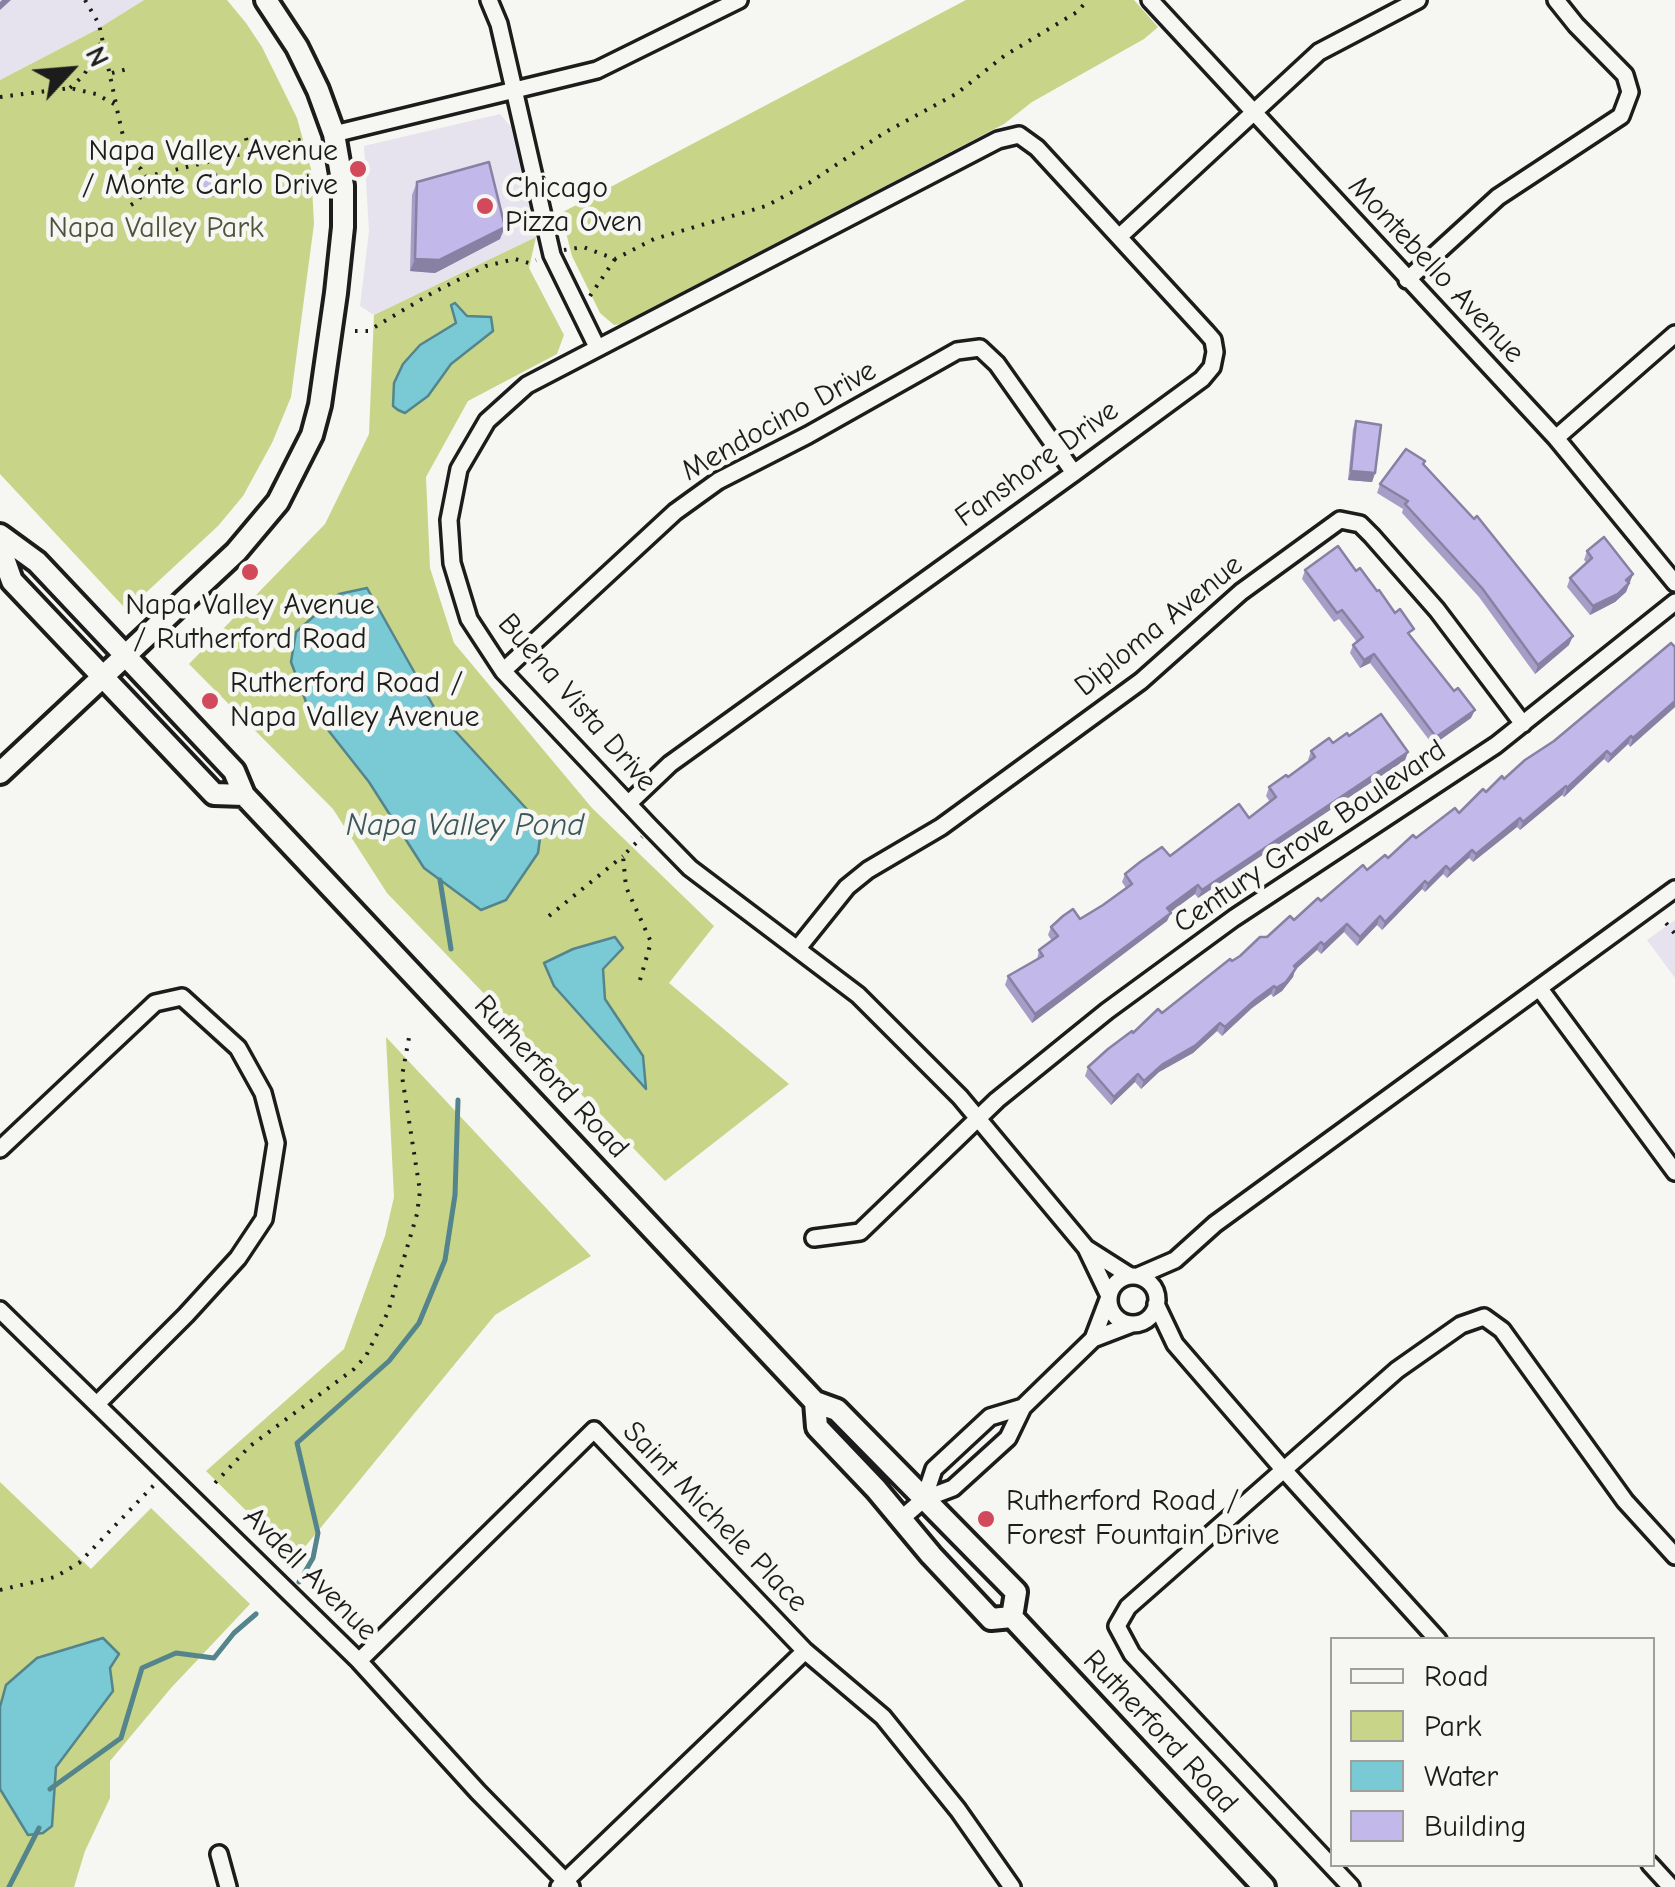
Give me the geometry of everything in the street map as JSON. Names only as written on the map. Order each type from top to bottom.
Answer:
[{"type":"main road","points":[[0,773],[236,552],[268,516],[312,435],[320,404],[344,227],[342,186],[334,134],[307,67],[266,0]]},
{"type":"main road","name":"Rutherford Road","points":[[0,535],[37,562],[126,656],[234,772],[244,795],[814,1402],[837,1410],[1016,1592],[1012,1617]]},
{"type":"main road","name":"Rutherford Road","points":[[0,546],[12,581],[214,794],[244,795]]},
{"type":"main road","name":"Rutherford Road","points":[[814,1402],[818,1427],[990,1619],[1012,1617]]},
{"type":"main road","name":"Rutherford Road","points":[[1012,1617],[1264,1887]]},
{"type":"street","points":[[489,0],[499,24],[552,255],[597,347]]},
{"type":"street","points":[[334,134],[596,70],[706,7],[739,0]]},
{"type":"street","name":"Montebello Avenue","points":[[1150,0],[1556,438],[1675,583]]},
{"type":"street","points":[[1120,236],[1319,52],[1418,0]]},
{"type":"street","points":[[1408,280],[1498,197],[1621,116],[1630,92],[1625,75],[1556,0]]},
{"type":"street","name":"Fanshore Drive","points":[[628,804],[670,764],[1074,473],[1202,379],[1212,367],[1213,340],[1120,236],[1037,148],[1019,135],[998,140]]},
{"type":"street","name":"Buena Vista Drive","points":[[998,140],[527,384],[486,421],[459,469],[449,520],[452,563],[468,619],[504,671],[690,868],[858,995],[976,1118],[1086,1248],[1109,1297]]},
{"type":"street","points":[[1556,438],[1675,334]]},
{"type":"street","name":"Mendocino Drive","points":[[504,671],[675,512],[718,481],[880,396],[956,351],[980,348],[997,364],[1074,473]]},
{"type":"street","name":"Diploma Avenue","points":[[798,948],[838,896],[868,870],[941,827],[1141,682],[1241,592],[1340,520],[1360,524],[1382,547],[1437,610],[1524,724]]},
{"type":"street","name":"Century Grove Boulevard","points":[[814,1238],[860,1232],[976,1118],[1107,1011],[1234,918],[1524,724],[1675,602]]},
{"type":"street","points":[[1093,1340],[1115,1283],[1175,1260],[1216,1224],[1675,888]]},
{"type":"street","points":[[1540,989],[1675,1172]]},
{"type":"street","points":[[0,1150],[155,1003],[182,998],[238,1048],[263,1092],[276,1143],[264,1219],[238,1258],[96,1404]]},
{"type":"street","name":"Buena Vista Drive","points":[[1086,1248],[1134,1276]]},
{"type":"street","points":[[901,1519],[924,1499],[954,1488],[1008,1438],[1023,1407],[1093,1340],[1148,1319],[1175,1260]]},
{"type":"street","points":[[1134,1276],[1150,1283],[1175,1344],[1435,1637]]},
{"type":"street","points":[[1109,1297],[1116,1317],[1175,1344]]},
{"type":"street","name":"Avdell Avenue","points":[[0,1310],[359,1660],[565,1885]]},
{"type":"street","points":[[1330,1865],[1132,1654],[1117,1626],[1128,1608],[1283,1469],[1398,1370],[1461,1325],[1484,1317],[1502,1330],[1625,1501],[1675,1556]]},
{"type":"street","points":[[924,1499],[934,1470],[976,1430],[990,1417],[1023,1407]]},
{"type":"street","name":"Saint Michele Place","points":[[359,1660],[594,1430],[805,1651],[883,1717],[958,1810],[1012,1887]]},
{"type":"street","points":[[565,1885],[805,1651]]},
{"type":"street","points":[[219,1854],[228,1887]]},
{"type":"street","points":[[1332,1867],[1351,1887]]},
{"type":"street","points":[[1653,1867],[1672,1887]]},
{"type":"path","points":[[84,0],[99,24],[128,158],[145,176]]},
{"type":"path","points":[[590,296],[615,259],[654,240],[754,210],[790,194],[884,133],[956,94],[1004,56],[1077,12],[1088,0]]},
{"type":"path","points":[[70,88],[84,75],[102,42]]},
{"type":"path","points":[[110,73],[131,68]]},
{"type":"path","points":[[0,97],[70,88],[96,94],[116,106]]},
{"type":"path","points":[[246,138],[249,153]]},
{"type":"path","points":[[145,176],[304,139]]},
{"type":"path","points":[[114,156],[128,158]]},
{"type":"path","points":[[126,208],[142,195],[145,176]]},
{"type":"path","points":[[564,250],[583,247],[615,259]]},
{"type":"path","points":[[355,331],[368,331],[486,266],[515,258],[529,263],[541,258]]},
{"type":"path","points":[[549,916],[642,838]]},
{"type":"path","points":[[623,856],[626,887],[651,942],[640,980]]},
{"type":"path","points":[[1666,923],[1675,934]]},
{"type":"path","points":[[215,1483],[250,1446],[354,1369],[366,1356],[388,1312],[420,1191],[402,1076],[410,1032]]},
{"type":"path","points":[[0,1590],[55,1577],[79,1563],[155,1484]]},
{"type":"shaded area","points":[[0,0],[144,0],[0,80]]},
{"type":"shaded area","points":[[500,114],[511,127],[536,237],[374,315],[360,306],[369,231],[364,146]]},
{"type":"shaded area","points":[[1675,920],[1675,978],[1647,940]]},
{"type":"green space","name":"Napa Valley Park","points":[[144,0],[227,0],[246,23],[297,118],[311,169],[314,224],[291,397],[272,443],[243,496],[218,526],[138,600],[123,606],[0,474],[0,80]]},
{"type":"green space","points":[[966,0],[1134,0],[1158,27],[1144,39],[1032,102],[1004,124],[622,324],[614,325],[600,313],[572,256],[561,213]]},
{"type":"green space","points":[[536,237],[529,268],[564,335],[557,354],[468,401],[426,477],[430,568],[454,643],[592,808],[714,926],[669,983],[789,1084],[665,1181],[387,893],[333,809],[189,664],[325,524],[369,434],[374,315]]},
{"type":"green space","points":[[386,1037],[591,1256],[495,1315],[295,1559],[206,1471],[344,1349],[385,1236],[394,1197]]},
{"type":"green space","points":[[0,1482],[91,1569],[151,1508],[250,1604],[171,1688],[110,1761],[110,1798],[85,1851],[74,1887],[0,1887]]},
{"type":"water","points":[[455,303],[467,316],[491,317],[493,331],[451,364],[428,396],[405,413],[398,410],[393,406],[394,383],[403,364],[420,345],[456,323],[451,305]]},
{"type":"water","name":"Napa Valley Pond","points":[[367,588],[435,709],[534,817],[541,831],[538,853],[506,900],[481,910],[424,868],[369,782],[306,702],[291,662],[296,632],[339,594]]},
{"type":"water","points":[[615,937],[623,948],[603,969],[605,999],[643,1056],[646,1089],[554,986],[544,963],[573,949]]},
{"type":"water","points":[[103,1638],[119,1654],[110,1668],[113,1691],[56,1767],[52,1826],[43,1833],[28,1835],[0,1789],[0,1707],[6,1685],[37,1658]]},
{"type":"building","points":[[489,162],[505,227],[439,260],[415,259],[417,182]]},
{"type":"building","points":[[216,174],[220,191],[203,194],[199,178]]},
{"type":"building","points":[[1356,421],[1381,425],[1375,473],[1351,471]]},
{"type":"building","points":[[1406,449],[1425,461],[1423,464],[1474,519],[1477,516],[1573,636],[1538,665],[1482,588],[1405,504],[1408,501],[1380,484]]},
{"type":"building","points":[[1604,537],[1633,574],[1618,594],[1593,606],[1570,578],[1592,558],[1587,551]]},
{"type":"building","points":[[1338,546],[1395,613],[1400,609],[1414,629],[1408,633],[1454,691],[1458,688],[1475,710],[1436,737],[1374,654],[1364,660],[1353,645],[1363,637],[1342,610],[1337,613],[1305,570]]},
{"type":"building","points":[[1671,643],[1675,647],[1675,701],[1611,755],[1607,751],[1523,822],[1520,818],[1450,870],[1446,866],[1428,884],[1425,881],[1385,922],[1380,916],[1360,937],[1347,924],[1294,966],[1286,982],[1255,1000],[1225,1027],[1220,1023],[1144,1081],[1138,1074],[1114,1097],[1088,1067],[1158,1009],[1162,1013],[1260,937],[1267,937],[1290,916],[1294,920],[1318,898],[1321,901],[1363,865],[1367,870],[1385,855],[1388,858],[1413,835],[1416,838],[1455,808],[1459,813],[1483,789],[1486,792],[1502,776],[1504,779],[1554,741]]},
{"type":"building","points":[[1381,714],[1408,752],[1202,890],[1198,885],[1167,908],[1171,913],[1035,1014],[1008,976],[1043,956],[1039,950],[1058,936],[1051,927],[1063,916],[1073,909],[1080,919],[1103,905],[1132,884],[1125,874],[1140,862],[1162,847],[1170,856],[1239,804],[1249,818],[1276,797],[1269,787],[1315,757],[1311,751],[1329,738],[1333,743],[1347,733],[1349,736]]},
{"type":"waterway","points":[[440,880],[451,949]]},
{"type":"waterway","points":[[299,1582],[313,1558],[318,1533],[297,1443],[389,1361],[419,1323],[445,1260],[455,1195],[458,1100]]},
{"type":"waterway","points":[[50,1789],[121,1738],[142,1668],[176,1653],[214,1658],[256,1614]]},
{"type":"waterway","points":[[9,1887],[39,1828]]},
{"type":"place","name":"Napa Valley Avenue / Monte Carlo Drive","points":[[358,169]]},
{"type":"place","name":"Chicago Pizza Oven","points":[[485,206]]},
{"type":"place","name":"Napa Valley Avenue / Rutherford Road","points":[[250,572]]},
{"type":"place","name":"Rutherford Road / Napa Valley Avenue","points":[[210,701]]},
{"type":"place","name":"Rutherford Road / Forest Fountain Drive","points":[[986,1519]]}]
